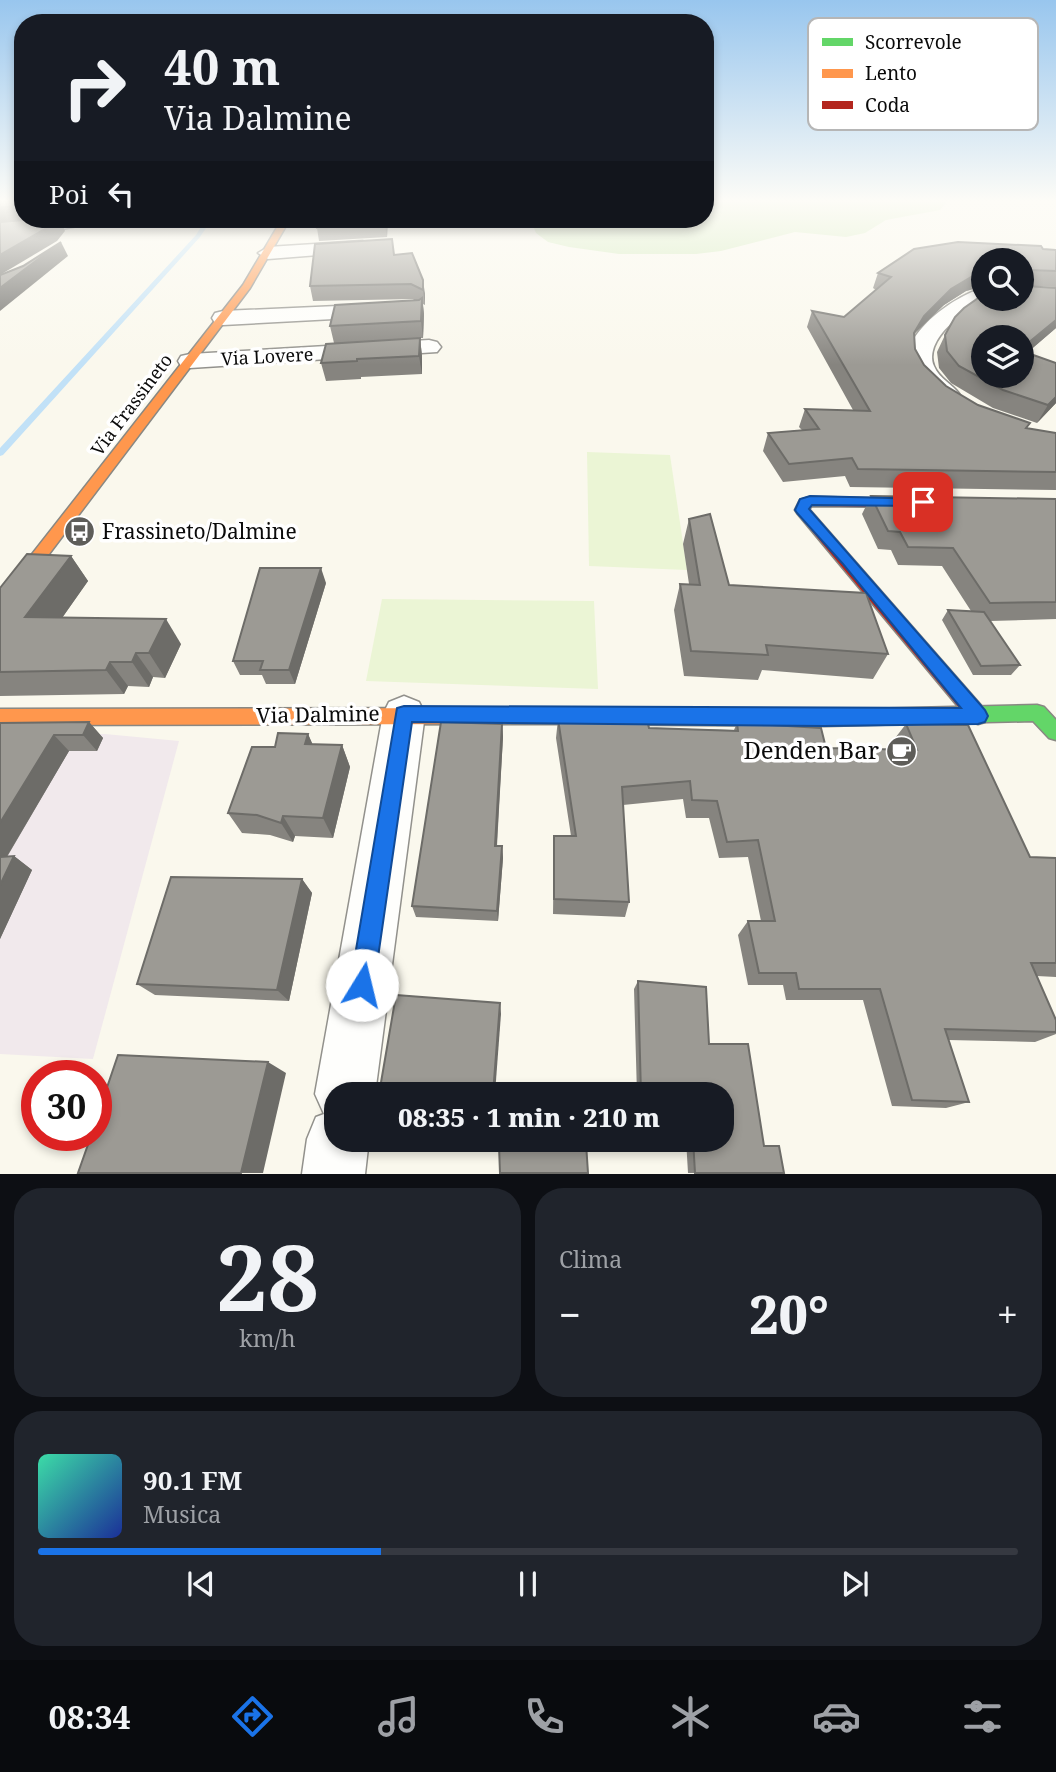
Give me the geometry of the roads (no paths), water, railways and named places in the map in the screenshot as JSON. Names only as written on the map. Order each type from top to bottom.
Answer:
[{"type":"street","name":"Via Frassineto","points":[[0,607],[223,318],[266,256]]},
{"type":"street","points":[[964,407],[942,391],[926,373],[921,364],[920,352],[932,333],[971,298]]},
{"type":"street","points":[[223,318],[400,310]]},
{"type":"street","name":"Via Lovere","points":[[190,361],[429,347]]},
{"type":"street","points":[[937,502],[810,500],[802,510],[978,716]]},
{"type":"street","points":[[347,1082],[404,714]]},
{"type":"street","name":"Via Dalmine","points":[[0,717],[404,714],[824,718],[978,716],[1050,719]]},
{"type":"street","points":[[333,1174],[336,1152]]},
{"type":"waterway","points":[[0,453],[180,256]]},
{"type":"place","name":"Frassineto/Dalmine","points":[[79,532]]},
{"type":"place","name":"Denden Bar","points":[[902,751]]}]
